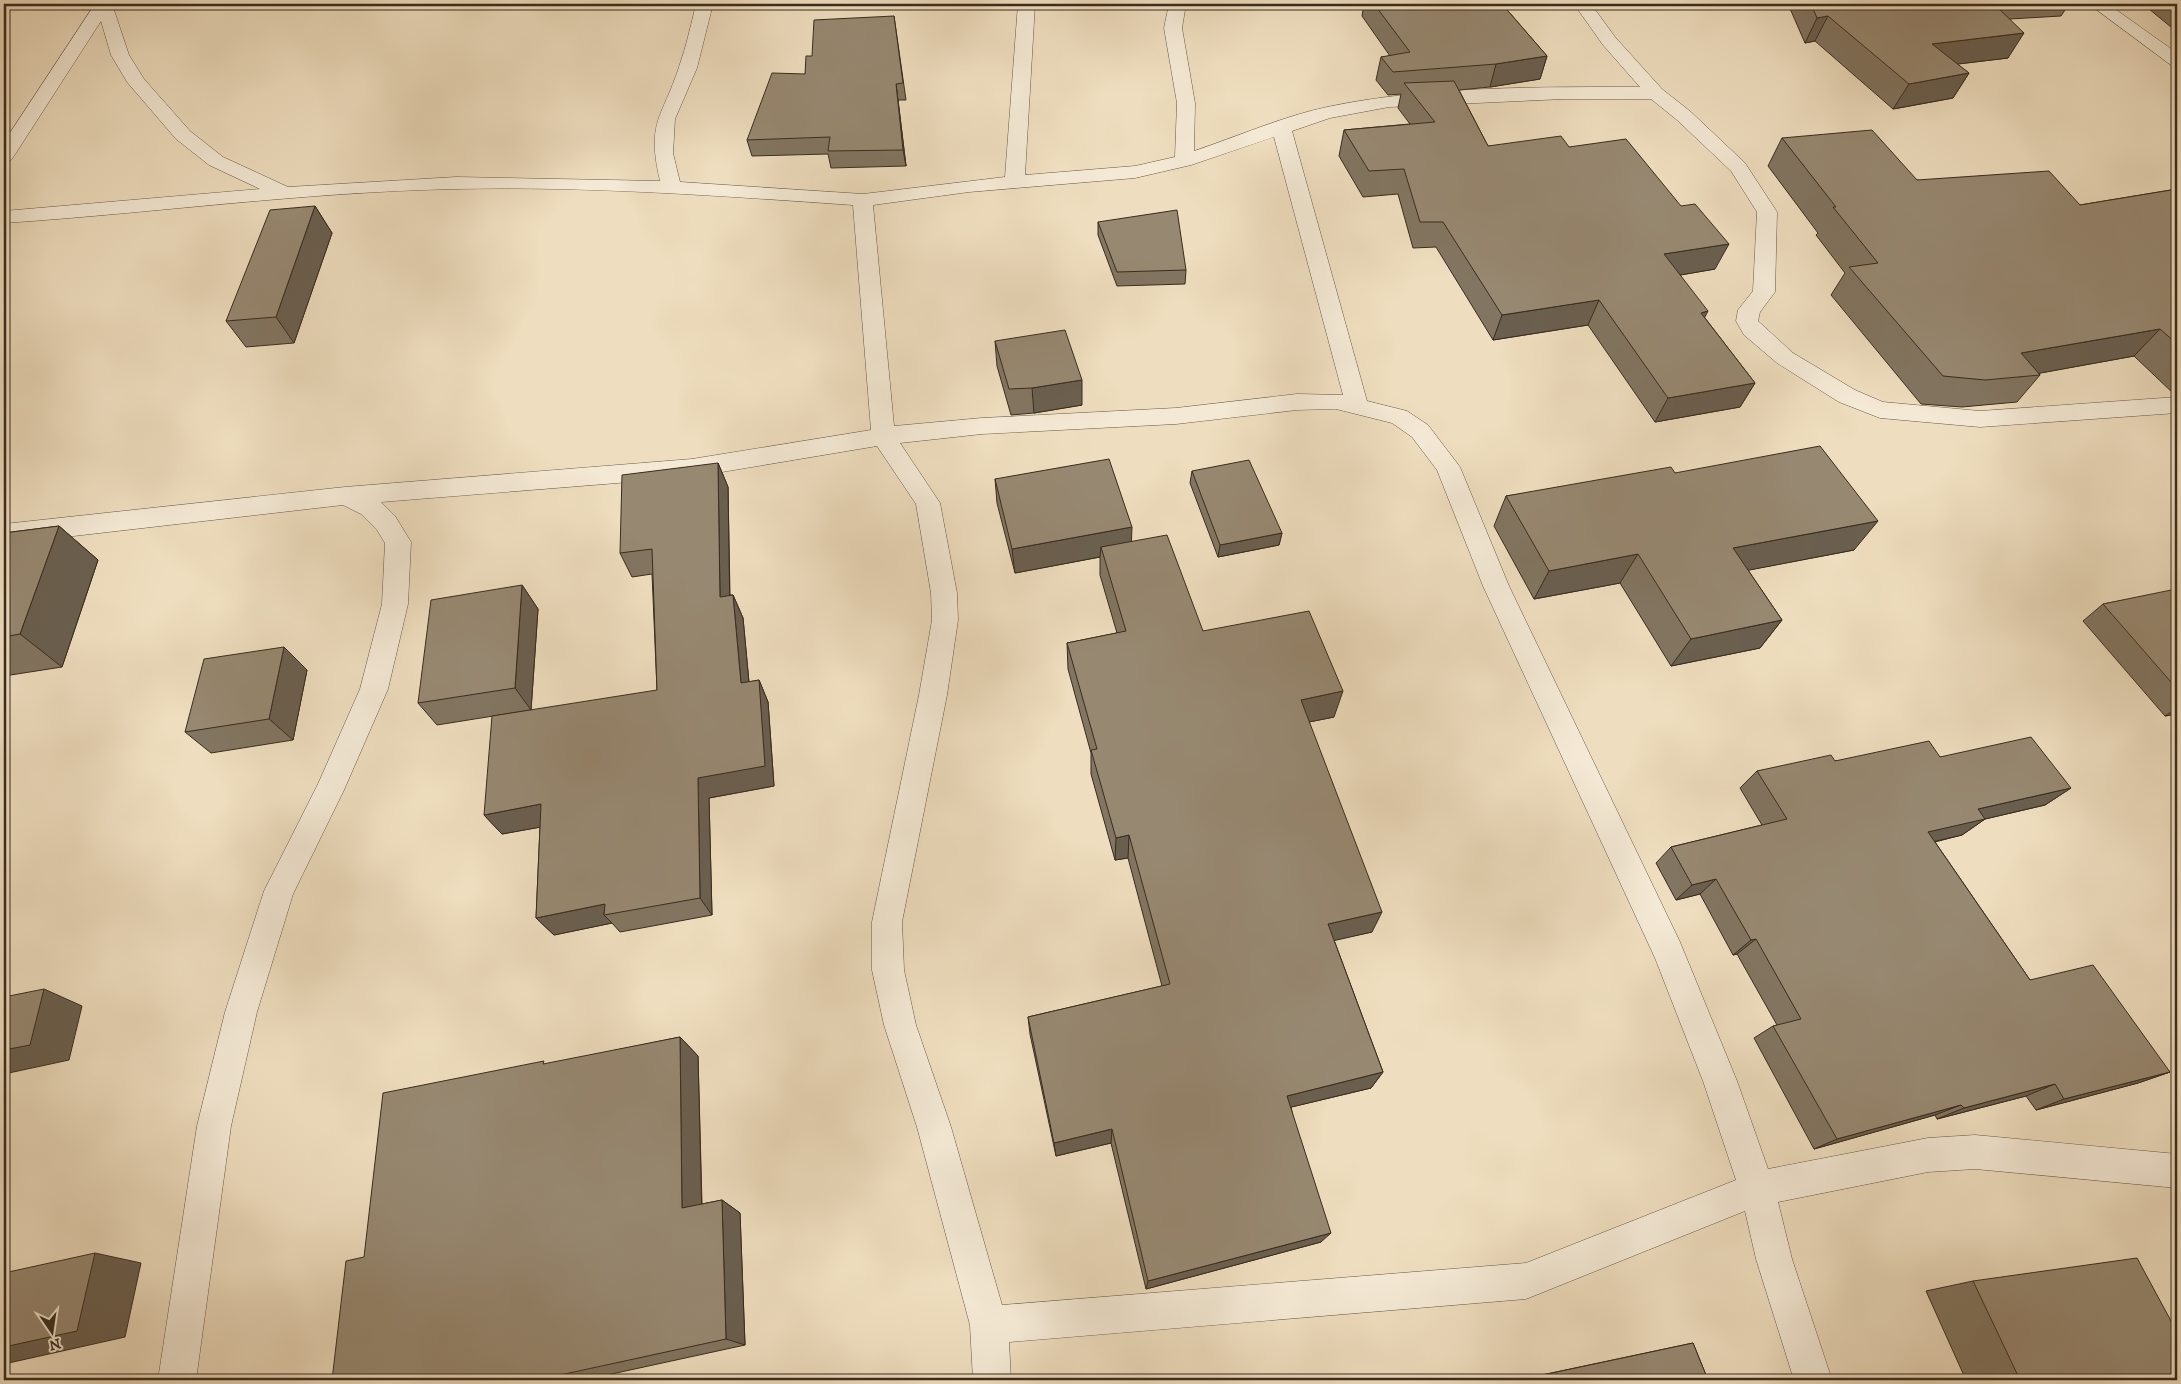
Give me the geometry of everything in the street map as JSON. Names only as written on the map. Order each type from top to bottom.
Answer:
[{"type":"street","points":[[4,156],[104,4]]},
{"type":"street","points":[[104,4],[120,55],[136,82],[183,135],[216,161],[284,193]]},
{"type":"street","points":[[671,187],[663,153],[663,136],[666,120],[688,68],[704,4]]},
{"type":"street","points":[[1016,182],[1026,4]]},
{"type":"street","points":[[1177,4],[1173,24],[1177,59],[1186,101],[1184,161]]},
{"type":"street","points":[[1583,4],[1610,41],[1654,93],[1684,116],[1738,167],[1756,192],[1767,212],[1764,292],[1749,310],[1747,321],[1752,330],[1785,358],[1847,396],[1880,410],[1980,419],[2177,405]]},
{"type":"street","points":[[2097,4],[2177,61]]},
{"type":"street","points":[[4,216],[284,193],[456,183],[671,187],[863,200],[1016,182],[1135,172],[1184,161],[1326,113],[1389,101],[1564,94],[1654,93]]},
{"type":"street","points":[[1281,127],[1357,405]]},
{"type":"street","points":[[863,200],[884,436],[928,503],[943,583],[945,620],[933,695],[887,922],[888,970],[900,1025],[934,1127],[989,1325],[992,1380]]},
{"type":"street","points":[[4,534],[345,496],[692,468],[884,436],[982,426],[1176,416],[1298,402],[1336,401],[1357,405],[1410,422],[1437,450],[1448,467],[1496,586],[1669,954],[1720,1081],[1757,1189],[1774,1259],[1813,1380]]},
{"type":"street","points":[[176,1380],[214,1126],[241,1012],[279,891],[330,790],[374,689],[396,604],[398,542],[386,523],[370,507],[345,496]]},
{"type":"street","points":[[989,1325],[1526,1281],[1757,1189],[1928,1155],[1975,1152],[2177,1171]]},
{"type":"building","points":[[1374,4],[1502,4],[1547,56],[1496,64],[1393,72],[1381,57],[1410,52]]},
{"type":"building","points":[[1811,4],[1994,4],[2024,33],[1932,44],[1969,73],[1909,84],[1828,16],[1817,18]]},
{"type":"building","points":[[894,16],[903,83],[896,84],[903,150],[828,151],[830,137],[747,140],[772,73],[805,74],[806,56],[812,56],[814,20]]},
{"type":"building","points":[[1454,81],[1488,146],[1561,136],[1569,147],[1626,139],[1681,206],[1695,204],[1729,244],[1664,254],[1708,311],[1701,313],[1755,383],[1668,398],[1599,300],[1502,315],[1443,222],[1420,222],[1404,169],[1369,171],[1344,130],[1435,122],[1404,83]]},
{"type":"building","points":[[1872,130],[1917,180],[2049,171],[2080,205],[2177,189],[2177,344],[2160,329],[2021,353],[2040,375],[1985,380],[1943,376],[1849,267],[1878,263],[1833,207],[1836,207],[1782,138]]},
{"type":"building","points":[[315,206],[276,317],[226,321],[270,210]]},
{"type":"building","points":[[1177,210],[1186,270],[1117,272],[1098,222]]},
{"type":"building","points":[[1065,330],[1082,380],[1032,388],[1009,389],[995,341]]},
{"type":"building","points":[[1820,446],[1878,521],[1733,548],[1782,620],[1691,639],[1638,554],[1549,571],[1506,496],[1671,467],[1675,473]]},
{"type":"building","points":[[1109,459],[1132,527],[1012,549],[995,479]]},
{"type":"building","points":[[1249,460],[1282,533],[1220,545],[1192,471]]},
{"type":"building","points":[[718,463],[720,597],[733,595],[741,683],[759,680],[765,766],[698,778],[700,898],[604,915],[605,904],[536,918],[541,804],[484,815],[492,716],[657,690],[652,549],[620,553],[622,475]]},
{"type":"building","points":[[59,526],[20,634],[4,637],[4,533]]},
{"type":"building","points":[[1167,535],[1203,631],[1309,611],[1343,691],[1301,700],[1382,912],[1328,924],[1383,1072],[1287,1096],[1331,1233],[1148,1281],[1112,1129],[1054,1143],[1028,1017],[1170,984],[1129,835],[1116,838],[1091,750],[1097,749],[1067,643],[1126,631],[1101,547]]},
{"type":"building","points":[[522,585],[515,688],[418,703],[431,600]]},
{"type":"building","points":[[2177,590],[2177,689],[2103,604]]},
{"type":"building","points":[[284,647],[269,719],[185,732],[204,659]]},
{"type":"building","points":[[2031,737],[2071,788],[1978,809],[1985,819],[1928,832],[2030,980],[2093,965],[2170,1072],[2064,1099],[2055,1084],[1964,1108],[1961,1105],[1837,1139],[1773,1026],[1801,1019],[1756,939],[1751,940],[1716,879],[1692,885],[1671,847],[1787,819],[1757,771],[1831,755],[1835,761],[1929,741],[1940,757]]},
{"type":"building","points":[[44,989],[30,1045],[4,1050],[4,997]]},
{"type":"building","points":[[680,1037],[682,1208],[722,1200],[726,1339],[537,1380],[332,1380],[346,1261],[364,1257],[383,1093],[544,1061],[543,1064]]},
{"type":"building","points":[[95,1253],[77,1331],[4,1347],[4,1273]]},
{"type":"building","points":[[2137,1258],[2177,1332],[2177,1380],[2020,1380],[1973,1281]]},
{"type":"building","points":[[1693,1343],[1708,1380],[1540,1380],[1538,1376]]}]
